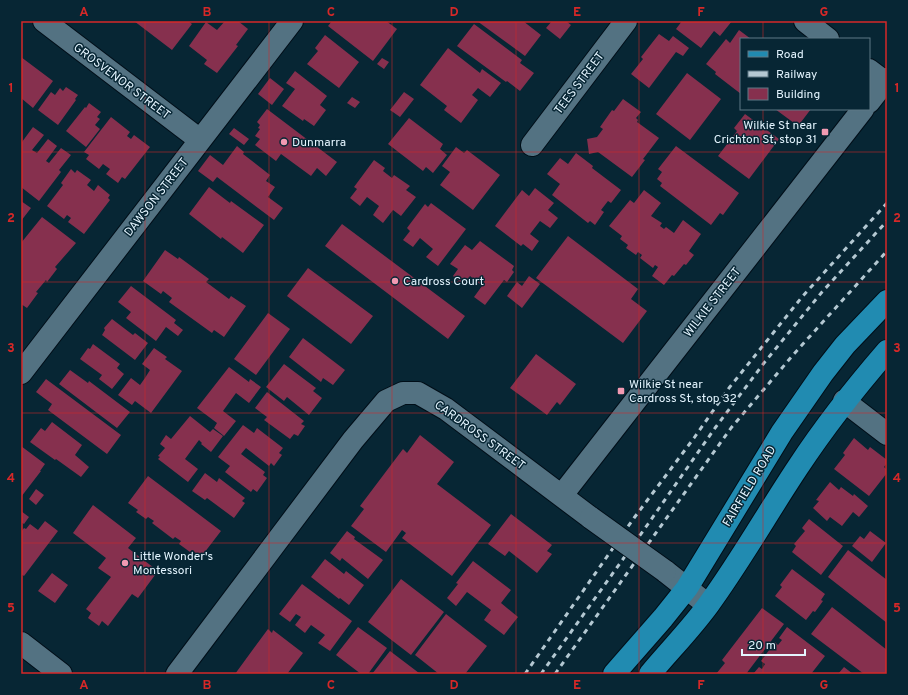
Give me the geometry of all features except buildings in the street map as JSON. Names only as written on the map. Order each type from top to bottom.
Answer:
[{"type":"main road","name":"FAIRFIELD ROAD","points":[[614,674],[687,588],[782,432],[802,403],[845,345],[887,301]]},
{"type":"main road","points":[[650,674],[708,605],[798,467],[844,401],[887,351]]},
{"type":"street","name":"GROSVENOR STREET","points":[[44,21],[200,140]]},
{"type":"street","name":"DAWSON STREET","points":[[21,373],[292,21]]},
{"type":"street","name":"TEES STREET","points":[[532,145],[626,21]]},
{"type":"street","points":[[805,21],[827,38]]},
{"type":"street","points":[[870,100],[880,77]]},
{"type":"street","name":"WILKIE STREET","points":[[562,495],[863,110]]},
{"type":"street","name":"CARDROSS STREET","points":[[176,674],[353,440],[386,401],[402,394],[418,393],[446,409],[591,518],[665,571],[708,605]]},
{"type":"street","points":[[844,401],[887,434]]},
{"type":"street","points":[[21,643],[61,674]]},
{"type":"railway","points":[[525,674],[634,518],[694,438],[729,388],[802,297],[887,203]]},
{"type":"railway","points":[[541,674],[715,428],[764,363],[822,292],[887,221]]},
{"type":"railway","points":[[555,674],[731,428],[793,355],[887,251]]},
{"type":"place","name":"Wilkie St near Crichton St, stop 31","points":[[825,132]]},
{"type":"place","name":"Dunmarra","points":[[284,142]]},
{"type":"place","name":"Cardross Court","points":[[395,281]]},
{"type":"place","name":"Wilkie St near Cardross St, stop 32","points":[[621,391]]},
{"type":"place","name":"Little Wonder's Montessori","points":[[125,563]]}]
